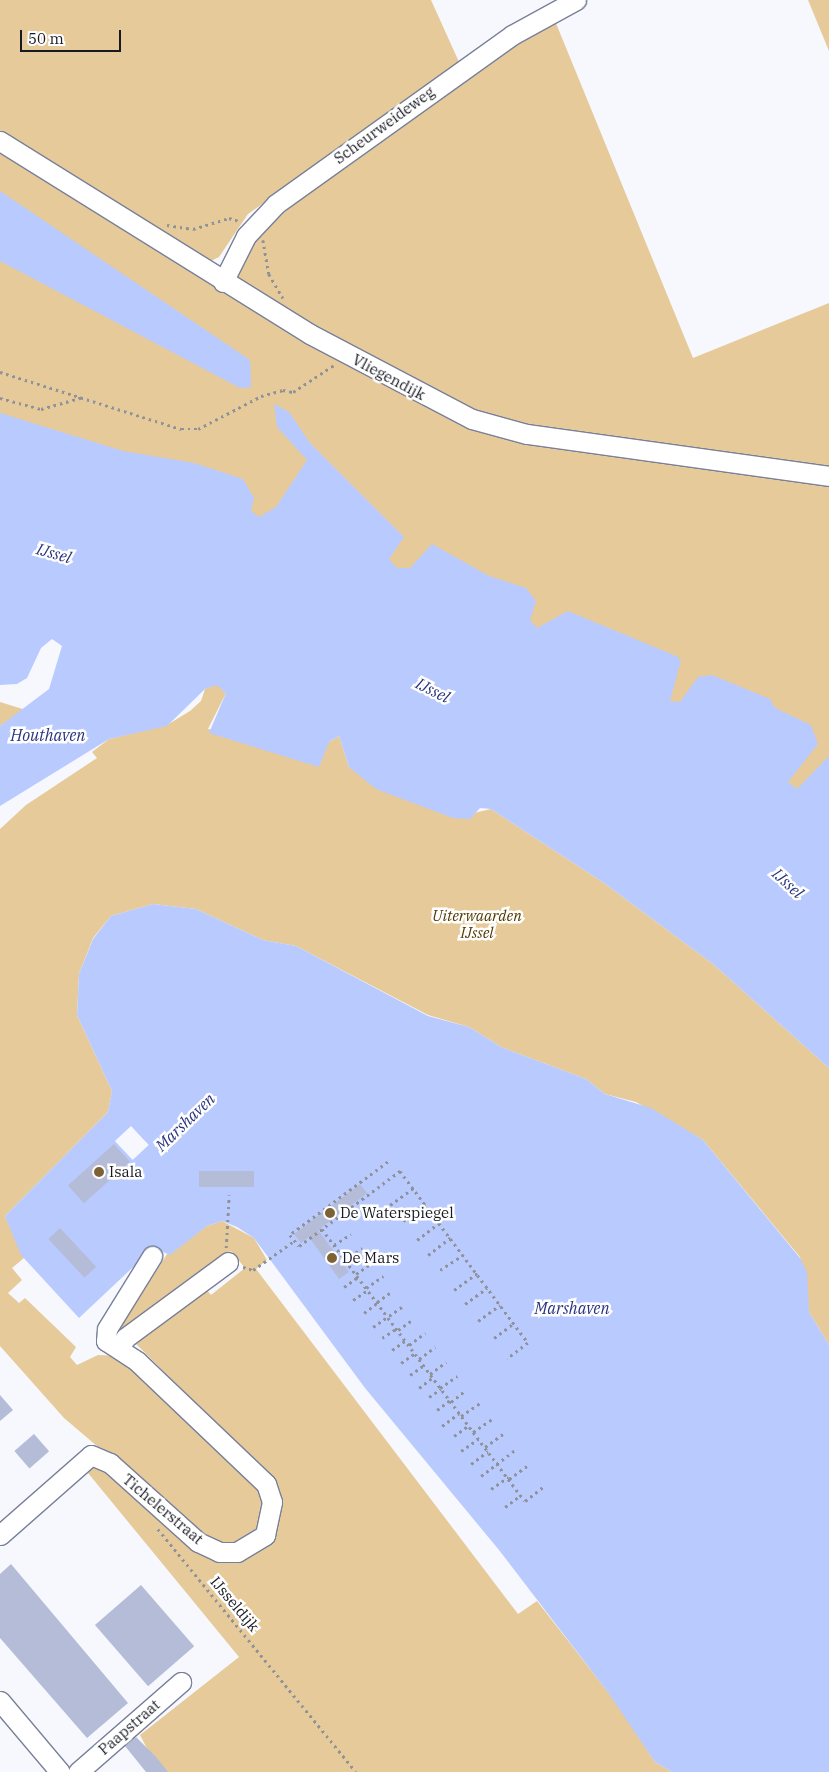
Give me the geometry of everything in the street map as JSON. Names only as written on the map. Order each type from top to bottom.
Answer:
[{"type":"street","name":"Scheurweideweg","points":[[222,282],[253,226],[296,189],[492,48],[576,0]]},
{"type":"street","name":"Vliegendijk","points":[[0,141],[222,282],[346,354],[448,408],[487,424],[527,434],[829,476]]},
{"type":"street","points":[[152,1256],[106,1329],[113,1344],[125,1338],[227,1255]]},
{"type":"street","name":"Tichelerstraat","points":[[0,1536],[91,1455],[110,1464],[198,1542],[219,1552],[237,1552],[265,1535],[272,1502],[266,1484],[113,1344]]},
{"type":"street","name":"Paapstraat","points":[[78,1772],[181,1682]]},
{"type":"street","points":[[0,1701],[60,1772]]},
{"type":"path","points":[[163,223],[193,229],[229,218]]},
{"type":"path","points":[[253,226],[264,241],[269,274],[287,301]]},
{"type":"path","points":[[0,372],[181,429],[198,429],[261,396],[283,390],[293,392],[346,354]]},
{"type":"path","points":[[0,398],[41,409],[84,397]]},
{"type":"path","points":[[388,1162],[290,1235],[299,1246],[400,1171],[528,1343],[507,1359]]},
{"type":"path","points":[[390,1205],[413,1188]]},
{"type":"path","points":[[227,1255],[229,1195]]},
{"type":"path","points":[[403,1220],[425,1204]]},
{"type":"path","points":[[417,1240],[439,1223]]},
{"type":"path","points":[[322,1229],[525,1501],[543,1487]]},
{"type":"path","points":[[334,1245],[351,1234]]},
{"type":"path","points":[[428,1255],[450,1238]]},
{"type":"path","points":[[253,1270],[294,1241]]},
{"type":"path","points":[[345,1260],[362,1248]]},
{"type":"path","points":[[440,1270],[463,1255]]},
{"type":"path","points":[[344,1287],[373,1262]]},
{"type":"path","points":[[454,1290],[476,1273]]},
{"type":"path","points":[[353,1300],[383,1276]]},
{"type":"path","points":[[465,1304],[487,1288]]},
{"type":"path","points":[[364,1313],[393,1290]]},
{"type":"path","points":[[374,1327],[404,1305]]},
{"type":"path","points":[[478,1321],[500,1305]]},
{"type":"path","points":[[382,1338],[414,1319]]},
{"type":"path","points":[[494,1338],[514,1324]]},
{"type":"path","points":[[409,1345],[425,1334]]},
{"type":"path","points":[[392,1350],[405,1341]]},
{"type":"path","points":[[418,1359],[435,1347]]},
{"type":"path","points":[[401,1363],[415,1354]]},
{"type":"path","points":[[430,1374],[446,1362]]},
{"type":"path","points":[[410,1375],[424,1365]]},
{"type":"path","points":[[429,1398],[457,1376]]},
{"type":"path","points":[[419,1388],[432,1378]]},
{"type":"path","points":[[437,1410],[466,1390]]},
{"type":"path","points":[[442,1426],[480,1403]]},
{"type":"path","points":[[473,1432],[492,1418]]},
{"type":"path","points":[[454,1436],[468,1426]]},
{"type":"path","points":[[485,1447],[503,1434]]},
{"type":"path","points":[[461,1451],[478,1439]]},
{"type":"path","points":[[481,1476],[515,1450]]},
{"type":"path","points":[[471,1464],[488,1451]]},
{"type":"path","points":[[491,1490],[527,1466]]},
{"type":"path","points":[[505,1507],[521,1495]]},
{"type":"path","name":"IJsseldijk","points":[[154,1525],[356,1772]]},
{"type":"green space","points":[[0,0],[431,0],[459,62],[248,214],[219,257],[207,263],[0,133]]},
{"type":"green space","points":[[808,0],[829,0],[829,51]]},
{"type":"green space","points":[[553,16],[693,358],[829,303],[829,466],[544,429],[488,418],[439,399],[240,283],[235,269],[244,248],[332,170]]},
{"type":"green space","points":[[0,147],[441,412],[829,476],[829,820],[0,442]]},
{"type":"green space","name":"Uiterwaarden IJssel","points":[[216,684],[226,693],[208,729],[329,742],[339,736],[349,767],[474,813],[491,809],[604,883],[713,964],[829,1068],[829,1345],[809,1312],[800,1257],[703,1140],[636,1102],[605,1094],[586,1079],[503,1048],[469,1027],[428,1015],[296,946],[263,940],[196,909],[153,904],[111,916],[93,938],[79,974],[77,1015],[112,1091],[108,1112],[5,1216],[24,1258],[12,1268],[22,1280],[8,1293],[19,1303],[25,1298],[76,1347],[70,1357],[77,1365],[98,1355],[123,1356],[265,1493],[262,1528],[243,1544],[212,1544],[64,1418],[0,1346],[0,829],[26,805],[97,758],[92,752],[109,739],[167,725],[190,711],[201,701],[205,689]]},
{"type":"green space","points":[[0,702],[26,710],[0,726]]},
{"type":"green space","points":[[222,1221],[254,1238],[267,1260],[256,1269],[518,1614],[537,1601],[622,1710],[655,1762],[672,1772],[164,1772],[153,1760],[140,1735],[239,1657],[88,1473],[93,1468],[108,1470],[201,1550],[266,1541],[268,1475],[130,1338],[203,1285],[211,1295],[245,1268],[231,1251],[114,1338],[167,1254],[207,1226]]},
{"type":"water","points":[[0,191],[250,360],[251,387],[240,388],[0,261]]},
{"type":"water","points":[[274,404],[289,412],[310,443],[404,537],[389,559],[397,568],[410,568],[432,544],[489,576],[526,588],[536,601],[530,620],[537,628],[568,611],[676,656],[681,660],[670,701],[680,702],[698,677],[712,675],[770,699],[775,708],[811,725],[818,744],[788,782],[797,789],[829,756],[829,1068],[713,964],[604,883],[491,809],[480,808],[470,819],[453,818],[376,789],[349,767],[339,736],[329,742],[319,767],[209,733],[226,693],[216,685],[205,689],[167,726],[109,739],[0,806],[0,726],[49,689],[62,646],[52,639],[41,648],[27,678],[17,684],[0,685],[0,413],[123,451],[194,463],[243,479],[254,498],[251,511],[259,517],[276,507],[307,460],[277,427]]},
{"type":"water","name":"Marshaven","points":[[153,904],[196,909],[263,940],[296,946],[428,1016],[469,1027],[503,1048],[586,1079],[605,1094],[651,1108],[703,1140],[800,1258],[807,1272],[809,1312],[829,1345],[829,1772],[672,1772],[655,1762],[607,1691],[499,1550],[365,1388],[254,1238],[237,1227],[222,1221],[207,1226],[170,1255],[158,1250],[147,1254],[79,1318],[21,1255],[5,1216],[108,1112],[112,1091],[77,1015],[79,974],[93,939],[111,916]]},
{"type":"pier","points":[[131,1126],[149,1145],[133,1160],[115,1141]]},
{"type":"building","points":[[114,1144],[130,1162],[84,1203],[68,1185]]},
{"type":"building","points":[[199,1171],[254,1171],[254,1187],[199,1187]]},
{"type":"building","points":[[360,1184],[367,1193],[318,1230],[349,1272],[339,1279],[309,1237],[301,1243],[294,1234]]},
{"type":"building","points":[[60,1228],[96,1267],[84,1278],[48,1239]]},
{"type":"building","points":[[0,1395],[13,1410],[0,1421]]},
{"type":"building","points":[[34,1434],[49,1451],[29,1468],[14,1451]]},
{"type":"building","points":[[11,1564],[128,1703],[87,1738],[0,1638],[0,1574]]},
{"type":"building","points":[[141,1585],[194,1646],[148,1686],[95,1625]]},
{"type":"building","points":[[136,1737],[168,1772],[146,1772],[125,1746]]},
{"type":"place","name":"Isala","points":[[99,1172]]},
{"type":"place","name":"De Waterspiegel","points":[[330,1213]]},
{"type":"place","name":"De Mars","points":[[332,1258]]},
{"type":"water label","name":"IJssel","points":[[54,553]]},
{"type":"water label","name":"IJssel","points":[[433,690]]},
{"type":"water label","name":"Houthaven","points":[[48,735]]},
{"type":"water label","name":"IJssel","points":[[788,883]]}]
